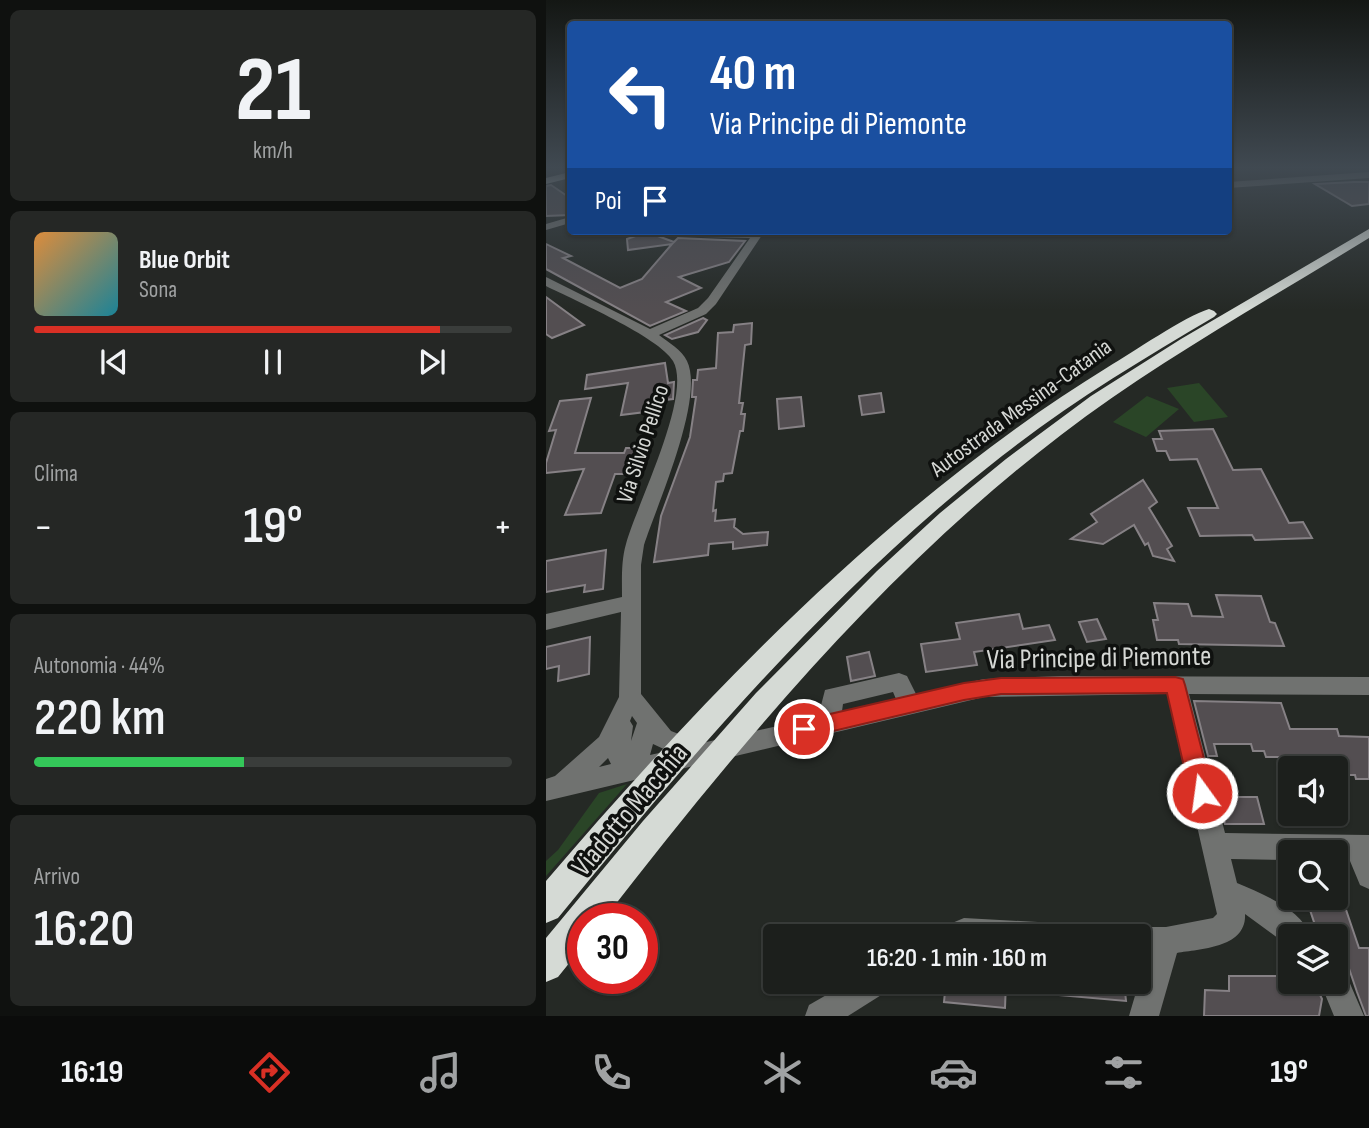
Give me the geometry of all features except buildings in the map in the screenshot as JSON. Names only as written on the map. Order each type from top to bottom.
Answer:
[{"type":"highway","name":"Autostrada Messina-Catania","points":[[754,694],[897,534],[994,452],[1125,363],[1369,220]]},
{"type":"highway","name":"Autostrada Messina-Catania","points":[[754,694],[1013,462],[1133,377],[1369,233]]},
{"type":"highway","name":"Viadotto Macchia","points":[[546,906],[645,791],[754,694]]},
{"type":"highway","name":"Viadotto Macchia","points":[[546,965],[674,808],[754,694]]},
{"type":"street","points":[[546,227],[567,221]]},
{"type":"street","points":[[648,335],[702,311],[712,301],[757,235]]},
{"type":"street","name":"Via Silvio Pellico","points":[[546,281],[648,335],[679,359],[687,377],[686,389],[635,545],[632,565],[633,602],[626,705],[619,757],[622,765],[630,771]]},
{"type":"street","points":[[546,622],[633,602]]},
{"type":"street","points":[[1144,1016],[1153,941],[1221,931],[1232,918],[1175,685]]},
{"type":"street","name":"Via Principe di Piemonte","points":[[552,789],[910,704],[1001,686],[1369,686]]},
{"type":"street","points":[[552,789],[578,773],[607,744],[626,705],[663,739],[710,752]]},
{"type":"street","points":[[630,771],[637,759],[648,723]]},
{"type":"street","points":[[1215,846],[1364,848],[1369,876]]},
{"type":"street","points":[[1227,893],[1259,906],[1282,924]]},
{"type":"street","points":[[820,1016],[856,994]]},
{"type":"street","points":[[1340,994],[1349,1016]]},
{"type":"green space","points":[[1199,383],[1228,417],[1194,422],[1167,388]]},
{"type":"green space","points":[[1147,396],[1179,409],[1146,437],[1113,422]]},
{"type":"green space","points":[[627,784],[546,876],[546,861],[558,850],[599,793]]},
{"type":"route","points":[[804,729],[964,691],[1001,686],[1175,685],[1202,793]]}]
